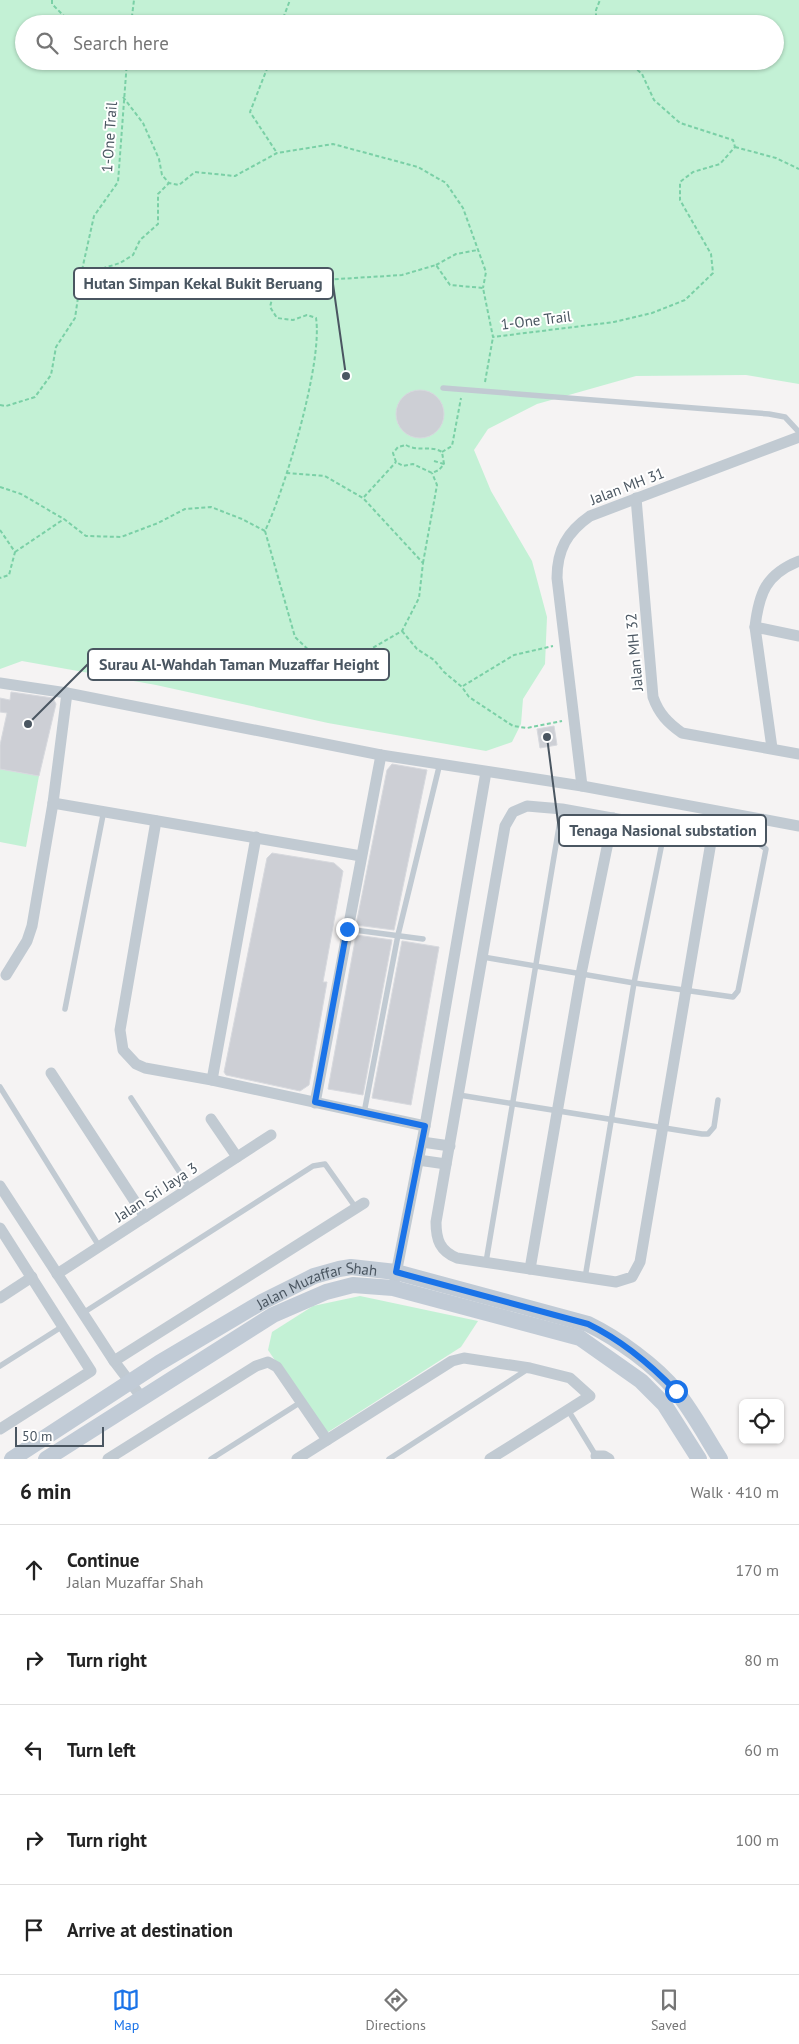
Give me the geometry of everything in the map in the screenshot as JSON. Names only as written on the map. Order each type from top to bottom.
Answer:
[{"type":"main road","name":"Jalan Muzaffar Shah","points":[[12,1459],[130,1382],[262,1302],[314,1276],[351,1267],[396,1272],[588,1324],[601,1330],[656,1371],[676,1391],[720,1459]]},
{"type":"main road","name":"Jalan Muzaffar Shah","points":[[46,1459],[273,1315],[317,1296],[353,1285],[393,1288],[580,1338],[641,1381],[664,1404],[699,1459]]},
{"type":"street","name":"Jalan MH 31","points":[[582,786],[557,578],[557,562],[560,548],[578,524],[590,516],[799,437]]},
{"type":"street","name":"Jalan MH 32","points":[[636,498],[653,698],[658,711],[669,724],[682,733],[799,754]]},
{"type":"street","points":[[772,748],[756,627],[761,594],[771,578],[785,566],[799,560]]},
{"type":"street","points":[[756,627],[799,636]]},
{"type":"street","points":[[0,683],[67,693],[381,754],[582,786],[799,826]]},
{"type":"street","points":[[6,975],[27,941],[32,926],[52,803],[67,693]]},
{"type":"street","points":[[315,1102],[381,754]]},
{"type":"street","points":[[393,1288],[425,1126],[486,772]]},
{"type":"street","points":[[52,803],[104,810],[156,821],[361,856]]},
{"type":"street","points":[[527,806],[562,809],[613,818],[712,836],[638,1270],[632,1277],[616,1282],[457,1258],[448,1254],[437,1242],[436,1222],[508,819],[513,812],[527,806]]},
{"type":"street","points":[[530,1269],[581,974],[613,818]]},
{"type":"street","points":[[156,821],[120,1041],[123,1050],[136,1064],[144,1068],[212,1080],[425,1126]]},
{"type":"street","points":[[212,1080],[256,837]]},
{"type":"street","points":[[51,1073],[145,1217]]},
{"type":"street","points":[[211,1119],[236,1157]]},
{"type":"street","name":"Jalan Sri Jaya 3","points":[[57,1274],[271,1135]]},
{"type":"street","points":[[422,1142],[450,1146]]},
{"type":"street","points":[[418,1160],[446,1164]]},
{"type":"street","points":[[0,1186],[114,1361],[142,1398]]},
{"type":"street","points":[[114,1361],[360,1206]]},
{"type":"street","points":[[0,1228],[91,1371],[0,1429]]},
{"type":"street","points":[[0,1298],[32,1277]]},
{"type":"street","points":[[297,1459],[452,1360],[464,1358],[530,1368],[570,1378],[590,1396],[490,1459]]},
{"type":"street","points":[[108,1459],[256,1366],[268,1362],[277,1367],[327,1440]]},
{"type":"street","points":[[594,1458],[604,1456],[609,1459]]},
{"type":"lane","points":[[443,388],[769,414],[785,417],[799,432]]},
{"type":"lane","points":[[364,1113],[398,935],[440,764]]},
{"type":"lane","points":[[486,1262],[562,809]]},
{"type":"lane","points":[[65,1010],[104,810]]},
{"type":"lane","points":[[585,1278],[634,983],[665,828]]},
{"type":"lane","points":[[483,956],[634,983],[733,996],[738,991],[766,855],[764,845],[712,836]]},
{"type":"lane","points":[[347,929],[423,938]]},
{"type":"lane","points":[[0,1087],[99,1246]]},
{"type":"lane","points":[[459,1095],[662,1129],[708,1134],[714,1127],[718,1100]]},
{"type":"lane","points":[[131,1098],[190,1188]]},
{"type":"lane","points":[[83,1313],[313,1166],[324,1164],[360,1206]]},
{"type":"lane","points":[[0,1366],[63,1326]]},
{"type":"lane","points":[[389,1459],[530,1368]]},
{"type":"lane","points":[[211,1459],[300,1402]]},
{"type":"lane","points":[[568,1410],[594,1458]]},
{"type":"path","points":[[52,0],[52,4],[61,15]]},
{"type":"path","points":[[132,15],[134,0]]},
{"type":"path","points":[[284,15],[290,0]]},
{"type":"path","points":[[596,15],[600,0]]},
{"type":"path","name":"1-One Trail","points":[[0,405],[6,406],[35,397],[51,375],[56,347],[75,318],[82,270],[94,216],[118,182],[122,152],[123,97],[126,70]]},
{"type":"path","points":[[266,70],[250,112],[277,153]]},
{"type":"path","points":[[637,70],[642,74],[654,100],[680,123],[733,140],[736,147],[776,158],[799,169]]},
{"type":"path","points":[[82,270],[104,268],[120,263],[133,255],[140,240],[158,224],[158,194],[169,183],[162,175],[159,159],[143,123],[123,97]]},
{"type":"path","name":"1-One Trail","points":[[169,183],[179,185],[195,172],[235,176],[277,153],[333,144],[418,167],[446,183],[463,208],[486,272],[483,288],[494,337],[614,322],[652,313],[686,300],[713,273],[711,254],[680,200],[680,182],[693,172],[720,164],[736,147]]},
{"type":"path","points":[[432,473],[439,470],[444,464],[442,452],[436,448],[414,450],[406,445],[398,447],[393,453],[396,462],[403,466],[413,464],[432,473],[437,484],[419,598],[402,631],[345,664],[316,657],[295,637],[265,531],[274,512],[287,473],[309,386],[318,333],[316,318],[307,315],[293,320],[277,318],[270,307],[274,291],[291,282],[402,275],[436,265],[456,254],[479,249]]},
{"type":"path","points":[[436,265],[450,285],[483,288]]},
{"type":"path","points":[[483,391],[494,337]]},
{"type":"path","points":[[442,452],[452,446],[462,390]]},
{"type":"path","points":[[434,461],[444,464]]},
{"type":"path","points":[[363,498],[396,462]]},
{"type":"path","points":[[287,473],[325,476],[363,498],[424,563]]},
{"type":"path","points":[[0,486],[22,494],[64,519],[86,536],[121,537],[158,523],[185,509],[211,507],[265,531]]},
{"type":"path","points":[[0,578],[9,575],[15,552],[64,519]]},
{"type":"path","points":[[0,530],[15,552]]},
{"type":"path","points":[[402,631],[417,649],[434,660],[444,672],[462,687],[469,697],[513,726],[527,728],[574,718]]},
{"type":"path","points":[[462,687],[514,655],[542,647],[566,645]]},
{"type":"green space","points":[[0,0],[799,0],[799,384],[746,375],[636,376],[537,404],[488,429],[474,450],[491,491],[532,561],[547,617],[545,664],[523,699],[521,724],[512,742],[486,751],[328,723],[156,685],[22,661],[0,669]]},
{"type":"green space","points":[[0,769],[39,776],[26,847],[0,842]]},
{"type":"green space","points":[[360,1296],[478,1321],[461,1347],[325,1434],[268,1350],[272,1332],[313,1306]]},
{"type":"building","points":[[415,390],[425,390],[434,394],[440,400],[444,414],[440,428],[434,434],[425,438],[415,438],[406,434],[400,428],[396,419],[396,409],[400,400],[406,394]]},
{"type":"building","points":[[11,692],[53,698],[56,704],[39,776],[0,769],[0,745],[7,713],[0,712],[0,698],[10,700]]},
{"type":"building","points":[[554,726],[557,745],[540,748],[537,729]]},
{"type":"building","points":[[392,764],[427,770],[394,930],[356,925],[387,770]]},
{"type":"building","points":[[272,853],[334,863],[343,871],[323,982],[327,982],[309,1085],[300,1091],[226,1075],[224,1072],[267,858]]},
{"type":"building","points":[[356,935],[392,940],[363,1095],[328,1089]]},
{"type":"building","points":[[402,941],[439,947],[411,1105],[372,1098]]},
{"type":"place","name":"Hutan Simpan Kekal Bukit Beruang","points":[[346,376]]},
{"type":"place","name":"Surau Al-Wahdah Taman Muzaffar Height","points":[[28,724]]},
{"type":"place","name":"Tenaga Nasional substation","points":[[547,737]]},
{"type":"route","points":[[347,929],[315,1102],[425,1126],[396,1272],[588,1324],[601,1330],[656,1371],[676,1391]]}]
